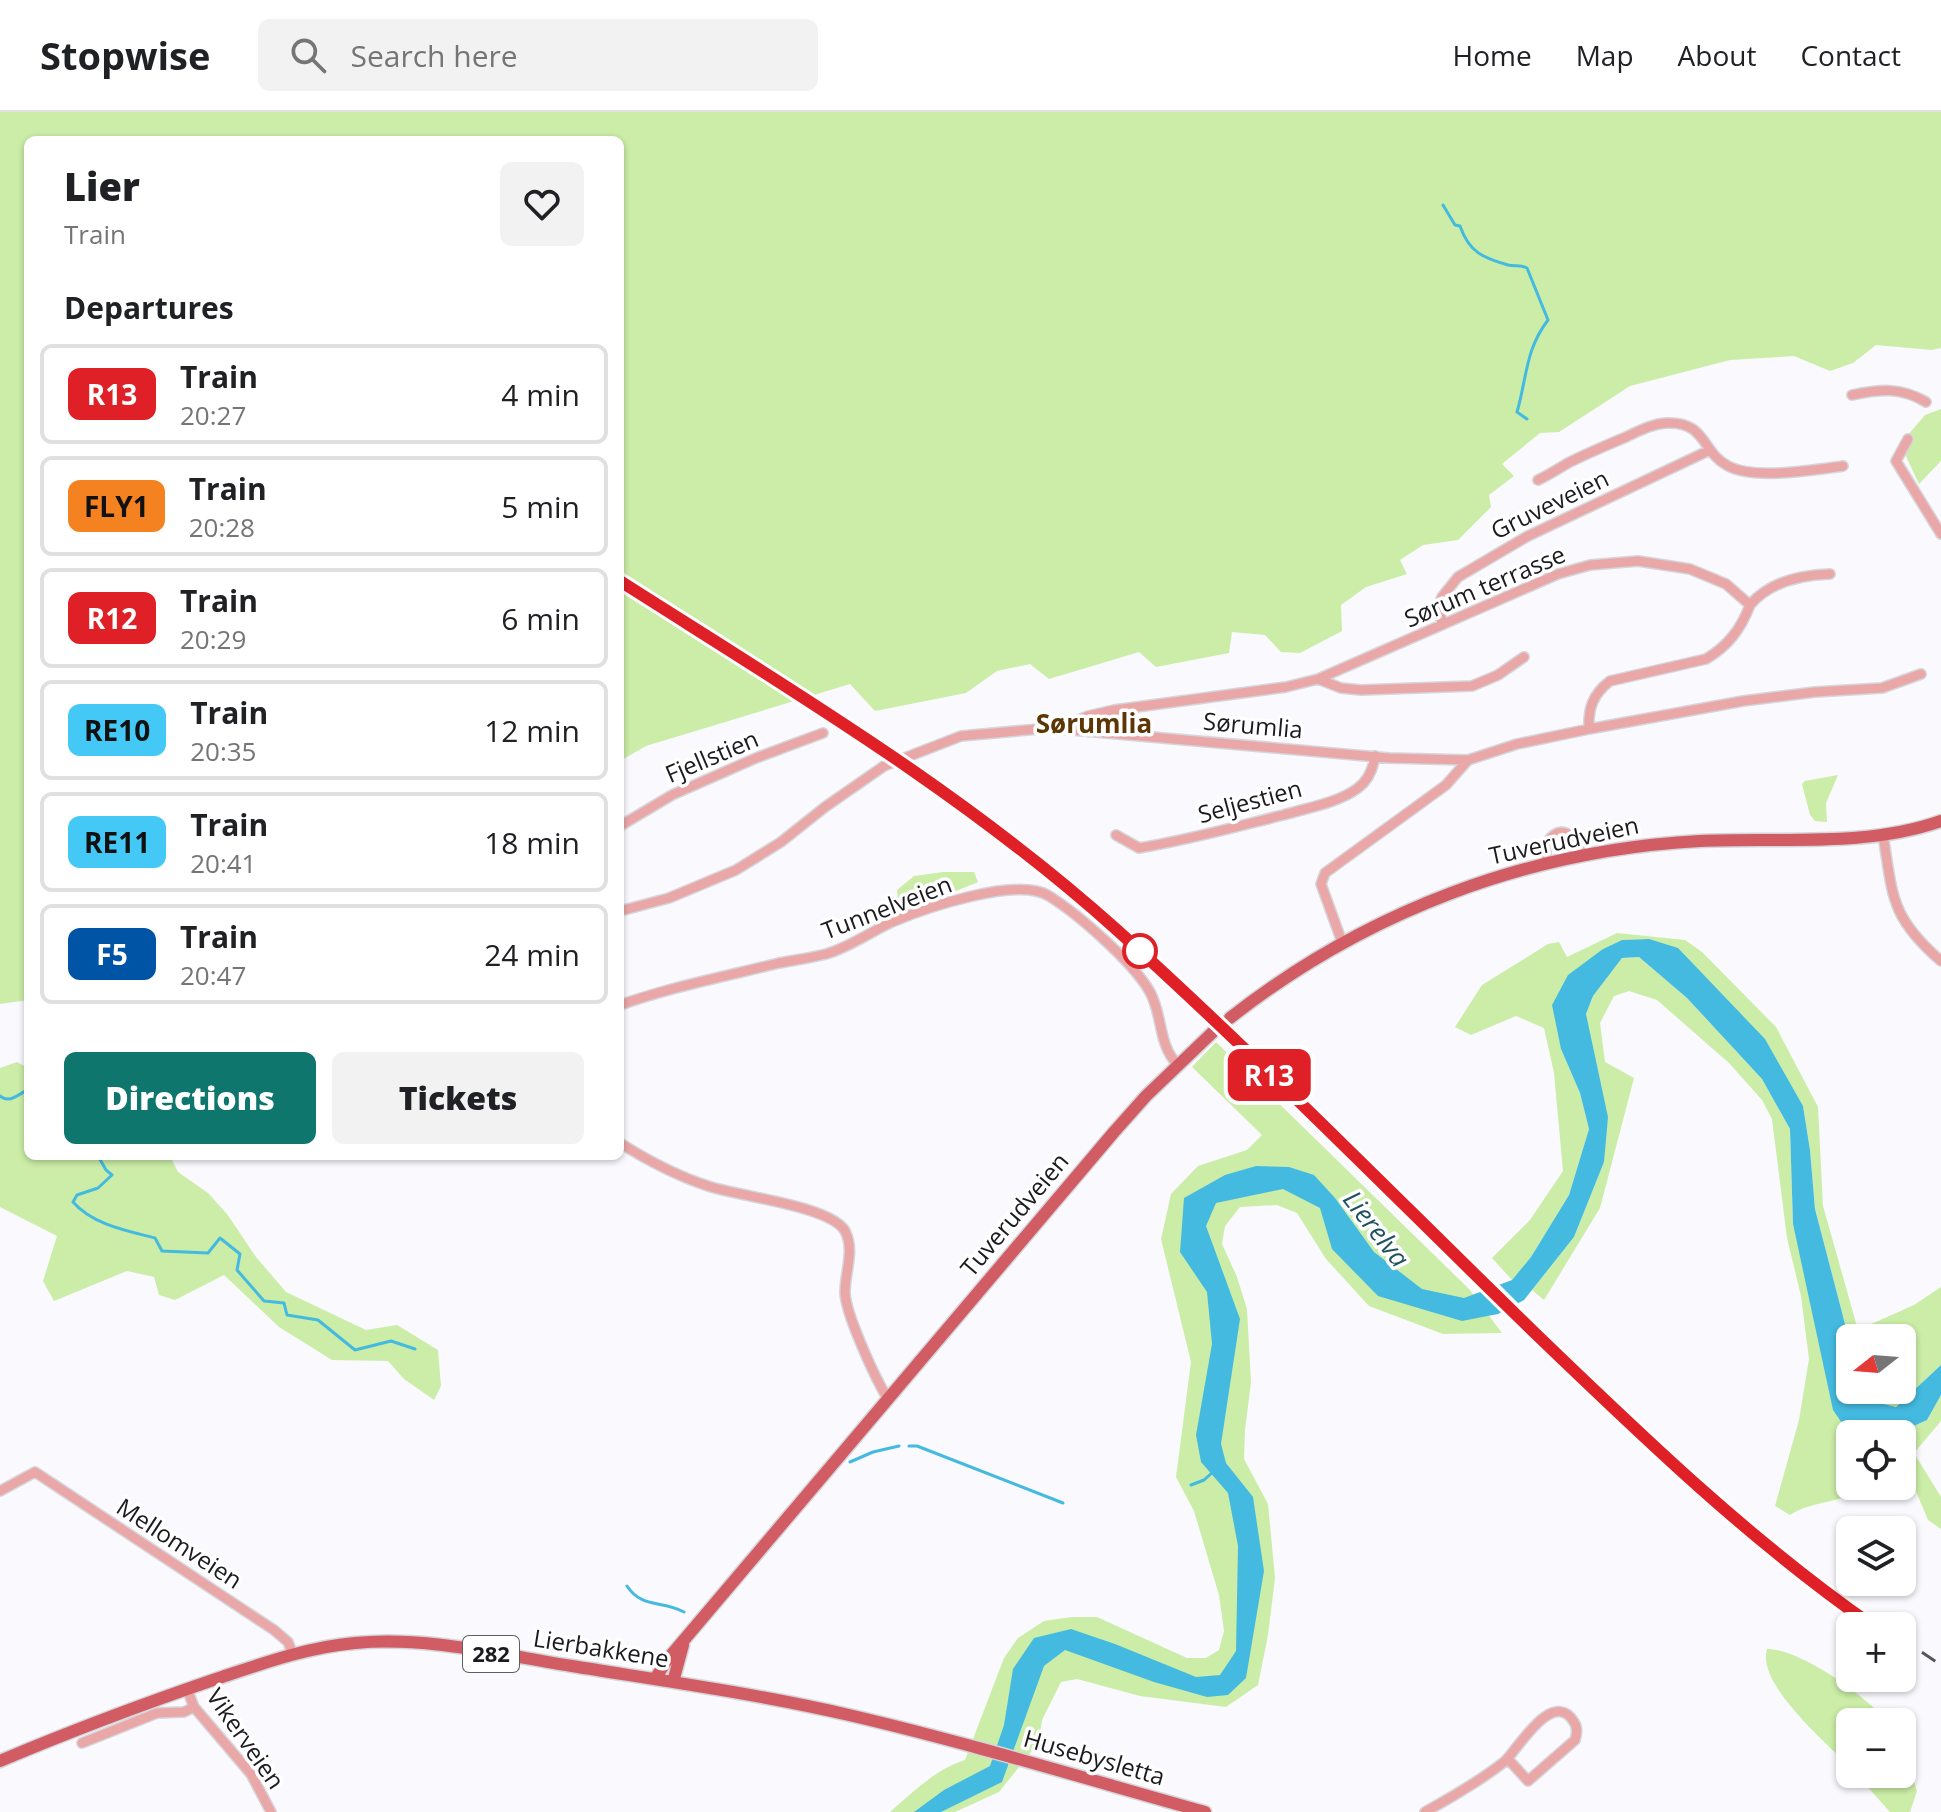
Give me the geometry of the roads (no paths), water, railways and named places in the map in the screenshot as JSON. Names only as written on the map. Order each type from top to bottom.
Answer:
[{"type":"main road","name":"Tuverudveien","points":[[1230,1018],[1272,986],[1342,942],[1453,892],[1546,863],[1583,854],[1673,842],[1883,835],[1941,821]]},
{"type":"main road","name":"Tuverudveien","points":[[655,1679],[667,1660],[683,1645],[1114,1132],[1177,1064],[1214,1031]]},
{"type":"main road","name":"Lierbakkene","points":[[0,1761],[187,1689],[293,1655],[341,1644],[389,1641],[655,1679],[828,1710],[970,1747]]},
{"type":"main road","name":"Tuverudveien","points":[[673,1682],[683,1645]]},
{"type":"main road","name":"Husebysletta","points":[[970,1747],[1205,1812]]},
{"type":"street","points":[[1852,395],[1887,389],[1905,392],[1926,402]]},
{"type":"street","points":[[1538,480],[1593,451],[1650,426],[1666,423],[1699,432],[1710,450],[1730,467],[1751,472],[1843,466]]},
{"type":"street","points":[[1908,439],[1896,461],[1938,520],[1941,534]]},
{"type":"street","name":"Gruveveien","points":[[1442,625],[1439,604],[1458,577],[1528,536],[1710,450]]},
{"type":"street","name":"Sørum terrasse","points":[[1058,728],[1114,710],[1286,687],[1318,679],[1578,567],[1616,562],[1656,562],[1690,569],[1726,584],[1750,605]]},
{"type":"street","points":[[1589,729],[1591,703],[1598,691],[1610,681],[1706,659],[1738,631],[1755,598],[1801,576],[1830,574]]},
{"type":"street","points":[[1318,679],[1352,690],[1472,686],[1498,675],[1524,657]]},
{"type":"street","name":"Sørumlia","points":[[624,910],[669,898],[753,860],[856,785],[901,758],[961,736],[1058,728],[1375,756],[1468,760],[1517,744],[1589,729],[1743,701],[1882,688],[1921,674]]},
{"type":"street","name":"Fjellstien","points":[[624,824],[672,795],[823,733]]},
{"type":"street","name":"Seljestien","points":[[1116,835],[1139,848],[1214,833],[1332,801],[1347,795],[1364,782],[1372,770],[1375,756]]},
{"type":"street","points":[[1342,942],[1324,894],[1322,876],[1446,785],[1468,760]]},
{"type":"street","points":[[1546,863],[1546,844],[1557,833],[1566,832],[1573,837],[1583,854]]},
{"type":"street","points":[[1883,835],[1888,880],[1896,906],[1912,933],[1941,961]]},
{"type":"street","name":"Tunnelveien","points":[[624,1004],[717,978],[822,955],[894,921],[931,908],[1024,888],[1050,896],[1131,968],[1151,993],[1164,1044],[1177,1064]]},
{"type":"street","points":[[624,1145],[691,1180],[718,1190],[819,1213],[840,1224],[849,1248],[845,1293],[849,1313],[888,1399]]},
{"type":"street","name":"Mellomveien","points":[[0,1491],[35,1472],[274,1630],[288,1642],[293,1655]]},
{"type":"street","name":"Vikerveien","points":[[187,1689],[194,1707],[246,1767],[271,1812]]},
{"type":"street","points":[[82,1743],[157,1713],[184,1712],[194,1707]]},
{"type":"street","points":[[1425,1812],[1508,1759],[1530,1729],[1547,1717],[1562,1714],[1574,1723],[1577,1733],[1575,1740],[1528,1781],[1508,1759]]},
{"type":"water","points":[[1649,939],[1678,948],[1765,1039],[1803,1106],[1815,1209],[1845,1324],[1836,1324],[1836,1404],[1896,1407],[1899,1404],[1916,1404],[1916,1388],[1941,1365],[1941,1395],[1927,1420],[1916,1425],[1916,1420],[1840,1420],[1833,1410],[1793,1224],[1790,1129],[1762,1079],[1687,998],[1639,957],[1622,958],[1593,996],[1586,1014],[1608,1117],[1604,1162],[1574,1237],[1524,1300],[1498,1314],[1462,1321],[1378,1296],[1332,1249],[1320,1208],[1283,1189],[1216,1203],[1206,1226],[1240,1319],[1221,1444],[1226,1463],[1253,1497],[1264,1571],[1246,1678],[1228,1695],[1207,1697],[1154,1682],[1065,1650],[1044,1666],[1002,1782],[941,1812],[914,1812],[944,1790],[990,1766],[1004,1725],[1013,1669],[1034,1638],[1071,1629],[1196,1677],[1220,1675],[1236,1651],[1238,1546],[1228,1493],[1201,1462],[1196,1435],[1212,1344],[1207,1292],[1180,1252],[1184,1198],[1225,1175],[1256,1166],[1289,1167],[1314,1175],[1335,1198],[1374,1252],[1422,1289],[1464,1298],[1512,1280],[1531,1257],[1569,1195],[1589,1129],[1580,1093],[1561,1049],[1552,1005],[1568,975],[1603,949],[1622,940]]},
{"type":"waterway","points":[[1443,205],[1478,253],[1511,266],[1527,268],[1548,320],[1531,353],[1517,412],[1527,419]]},
{"type":"waterway","points":[[0,1096],[11,1099],[24,1092]]},
{"type":"waterway","points":[[100,1160],[112,1175],[98,1188],[77,1195],[73,1202],[90,1216],[111,1226],[155,1238],[162,1251],[208,1253],[220,1238],[240,1254],[237,1270],[264,1301],[284,1303],[287,1315],[318,1320],[355,1350],[391,1341],[415,1349]]},
{"type":"waterway","points":[[850,1462],[899,1446]]},
{"type":"waterway","points":[[909,1446],[917,1446],[1063,1503]]},
{"type":"waterway","points":[[1191,1485],[1204,1480],[1214,1471]]},
{"type":"waterway","points":[[627,1586],[639,1598],[684,1612]]},
{"type":"railway","points":[[1024,844],[1165,966],[1671,1456],[1762,1535],[1864,1612]]},
{"type":"railway","points":[[1916,1648],[1941,1665]]},
{"type":"train","name":"R13","points":[[624,584],[924,777],[1058,879],[1170,979],[1667,1460],[1758,1539],[1854,1612]]},
{"type":"district","name":"Sørumlia","points":[[1094,724]]},
{"type":"water label","name":"Lierelva","points":[[1376,1229]]}]
